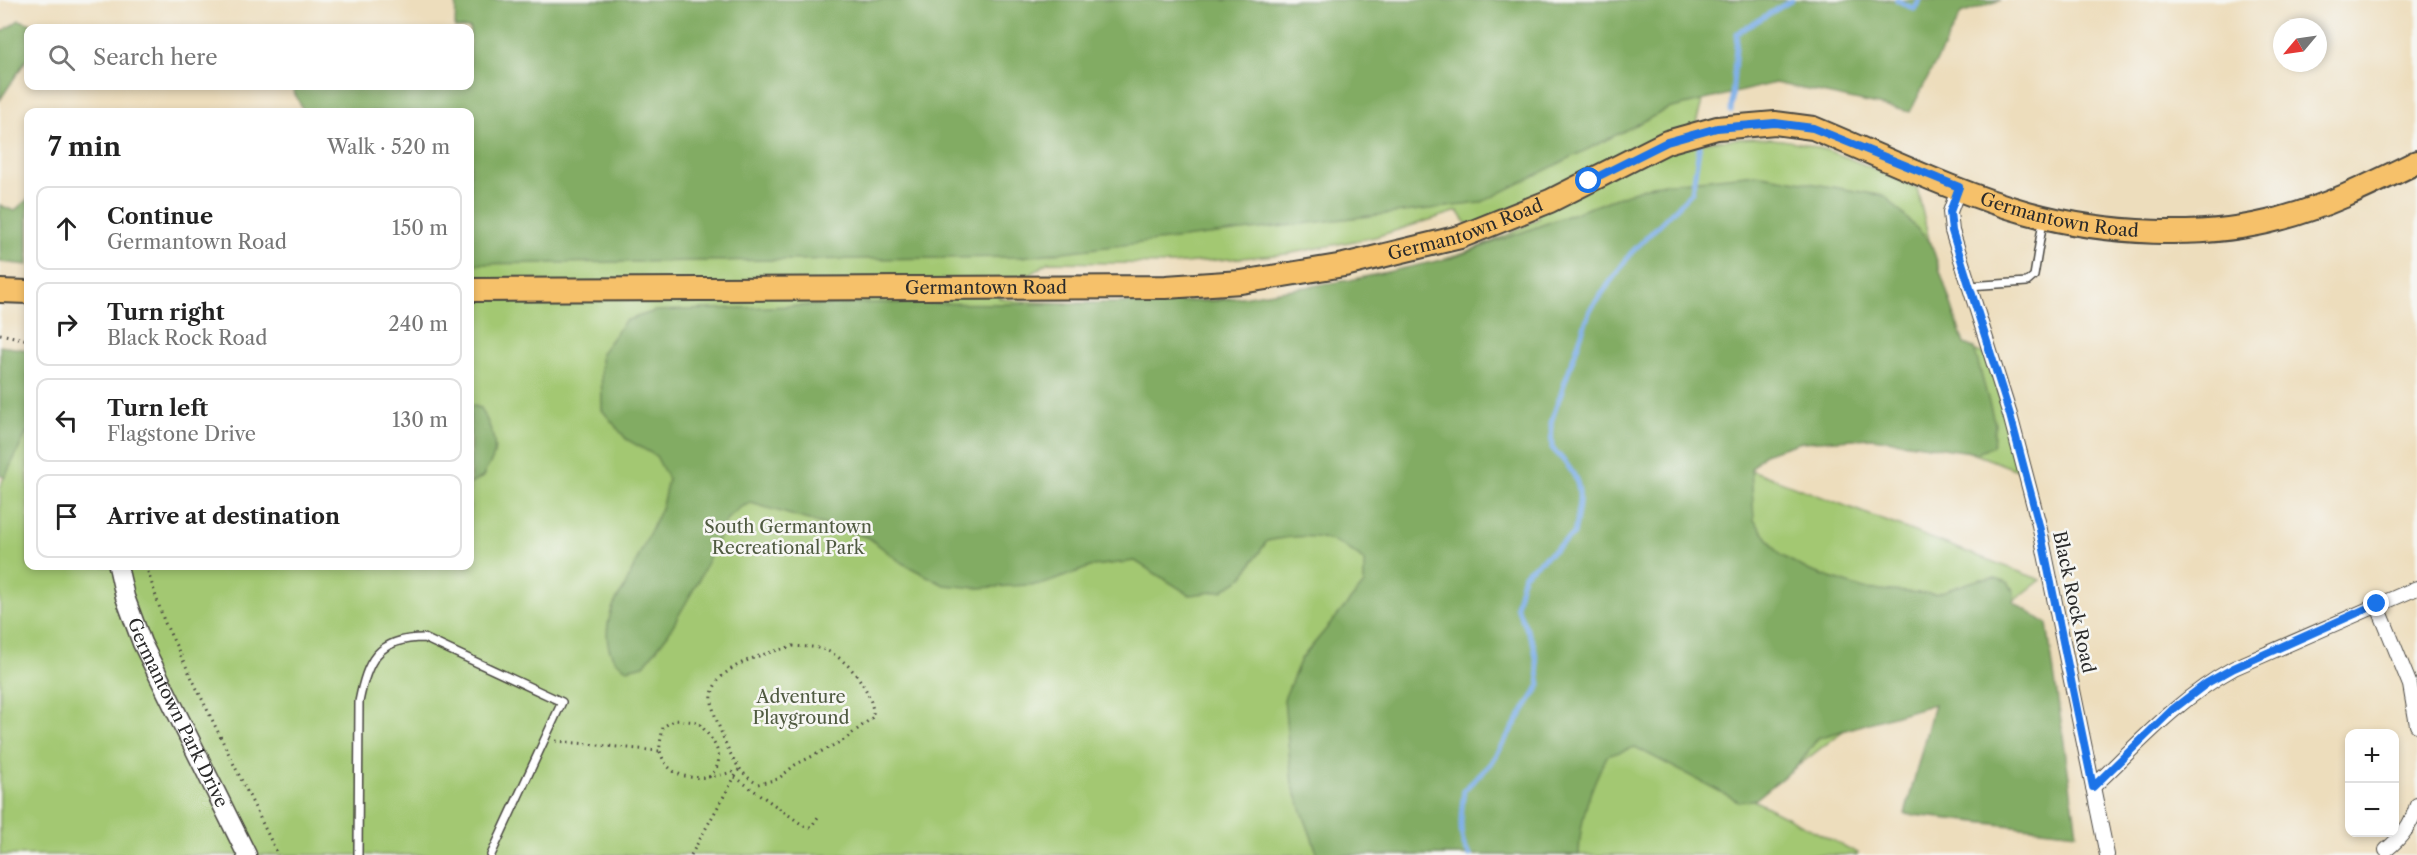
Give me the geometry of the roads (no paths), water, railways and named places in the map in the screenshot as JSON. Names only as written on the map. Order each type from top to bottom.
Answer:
[{"type":"main road","name":"Germantown Road","points":[[474,290],[1166,287],[1241,282],[1344,266],[1460,237],[1550,201],[1667,142],[1717,128],[1775,123],[1813,128],[1959,187],[2043,216],[2078,224],[2156,232],[2203,231],[2278,220],[2350,195],[2417,162]]},
{"type":"main road","points":[[0,291],[24,292]]},
{"type":"street","name":"Black Rock Road","points":[[1959,187],[1950,212],[1952,231],[2010,415],[2039,525],[2107,855]]},
{"type":"street","name":"Germantown Park Drive","points":[[119,570],[124,597],[142,642],[247,855]]},
{"type":"street","points":[[2093,787],[2172,710],[2207,683],[2234,668],[2417,588]]},
{"type":"street","points":[[2377,604],[2410,685],[2417,725]]},
{"type":"street","points":[[2386,850],[2400,838],[2412,822],[2417,805]]},
{"type":"lane","points":[[1969,286],[2027,282],[2034,276],[2043,216]]},
{"type":"lane","points":[[358,855],[359,702],[368,664],[385,648],[410,638],[424,638],[562,702],[491,855]]},
{"type":"waterway","points":[[1731,111],[1737,33],[1792,0]]},
{"type":"waterway","points":[[1897,0],[1914,9],[1920,0]]},
{"type":"waterway","points":[[1470,855],[1461,833],[1464,790],[1488,767],[1540,685],[1534,645],[1516,606],[1524,574],[1574,534],[1579,507],[1578,487],[1576,479],[1552,448],[1551,422],[1590,310],[1631,253],[1692,192],[1700,143]]},
{"type":"park label","name":"South Germantown Recreational Park","points":[[788,537]]},
{"type":"park label","name":"Adventure Playground","points":[[801,707]]}]
